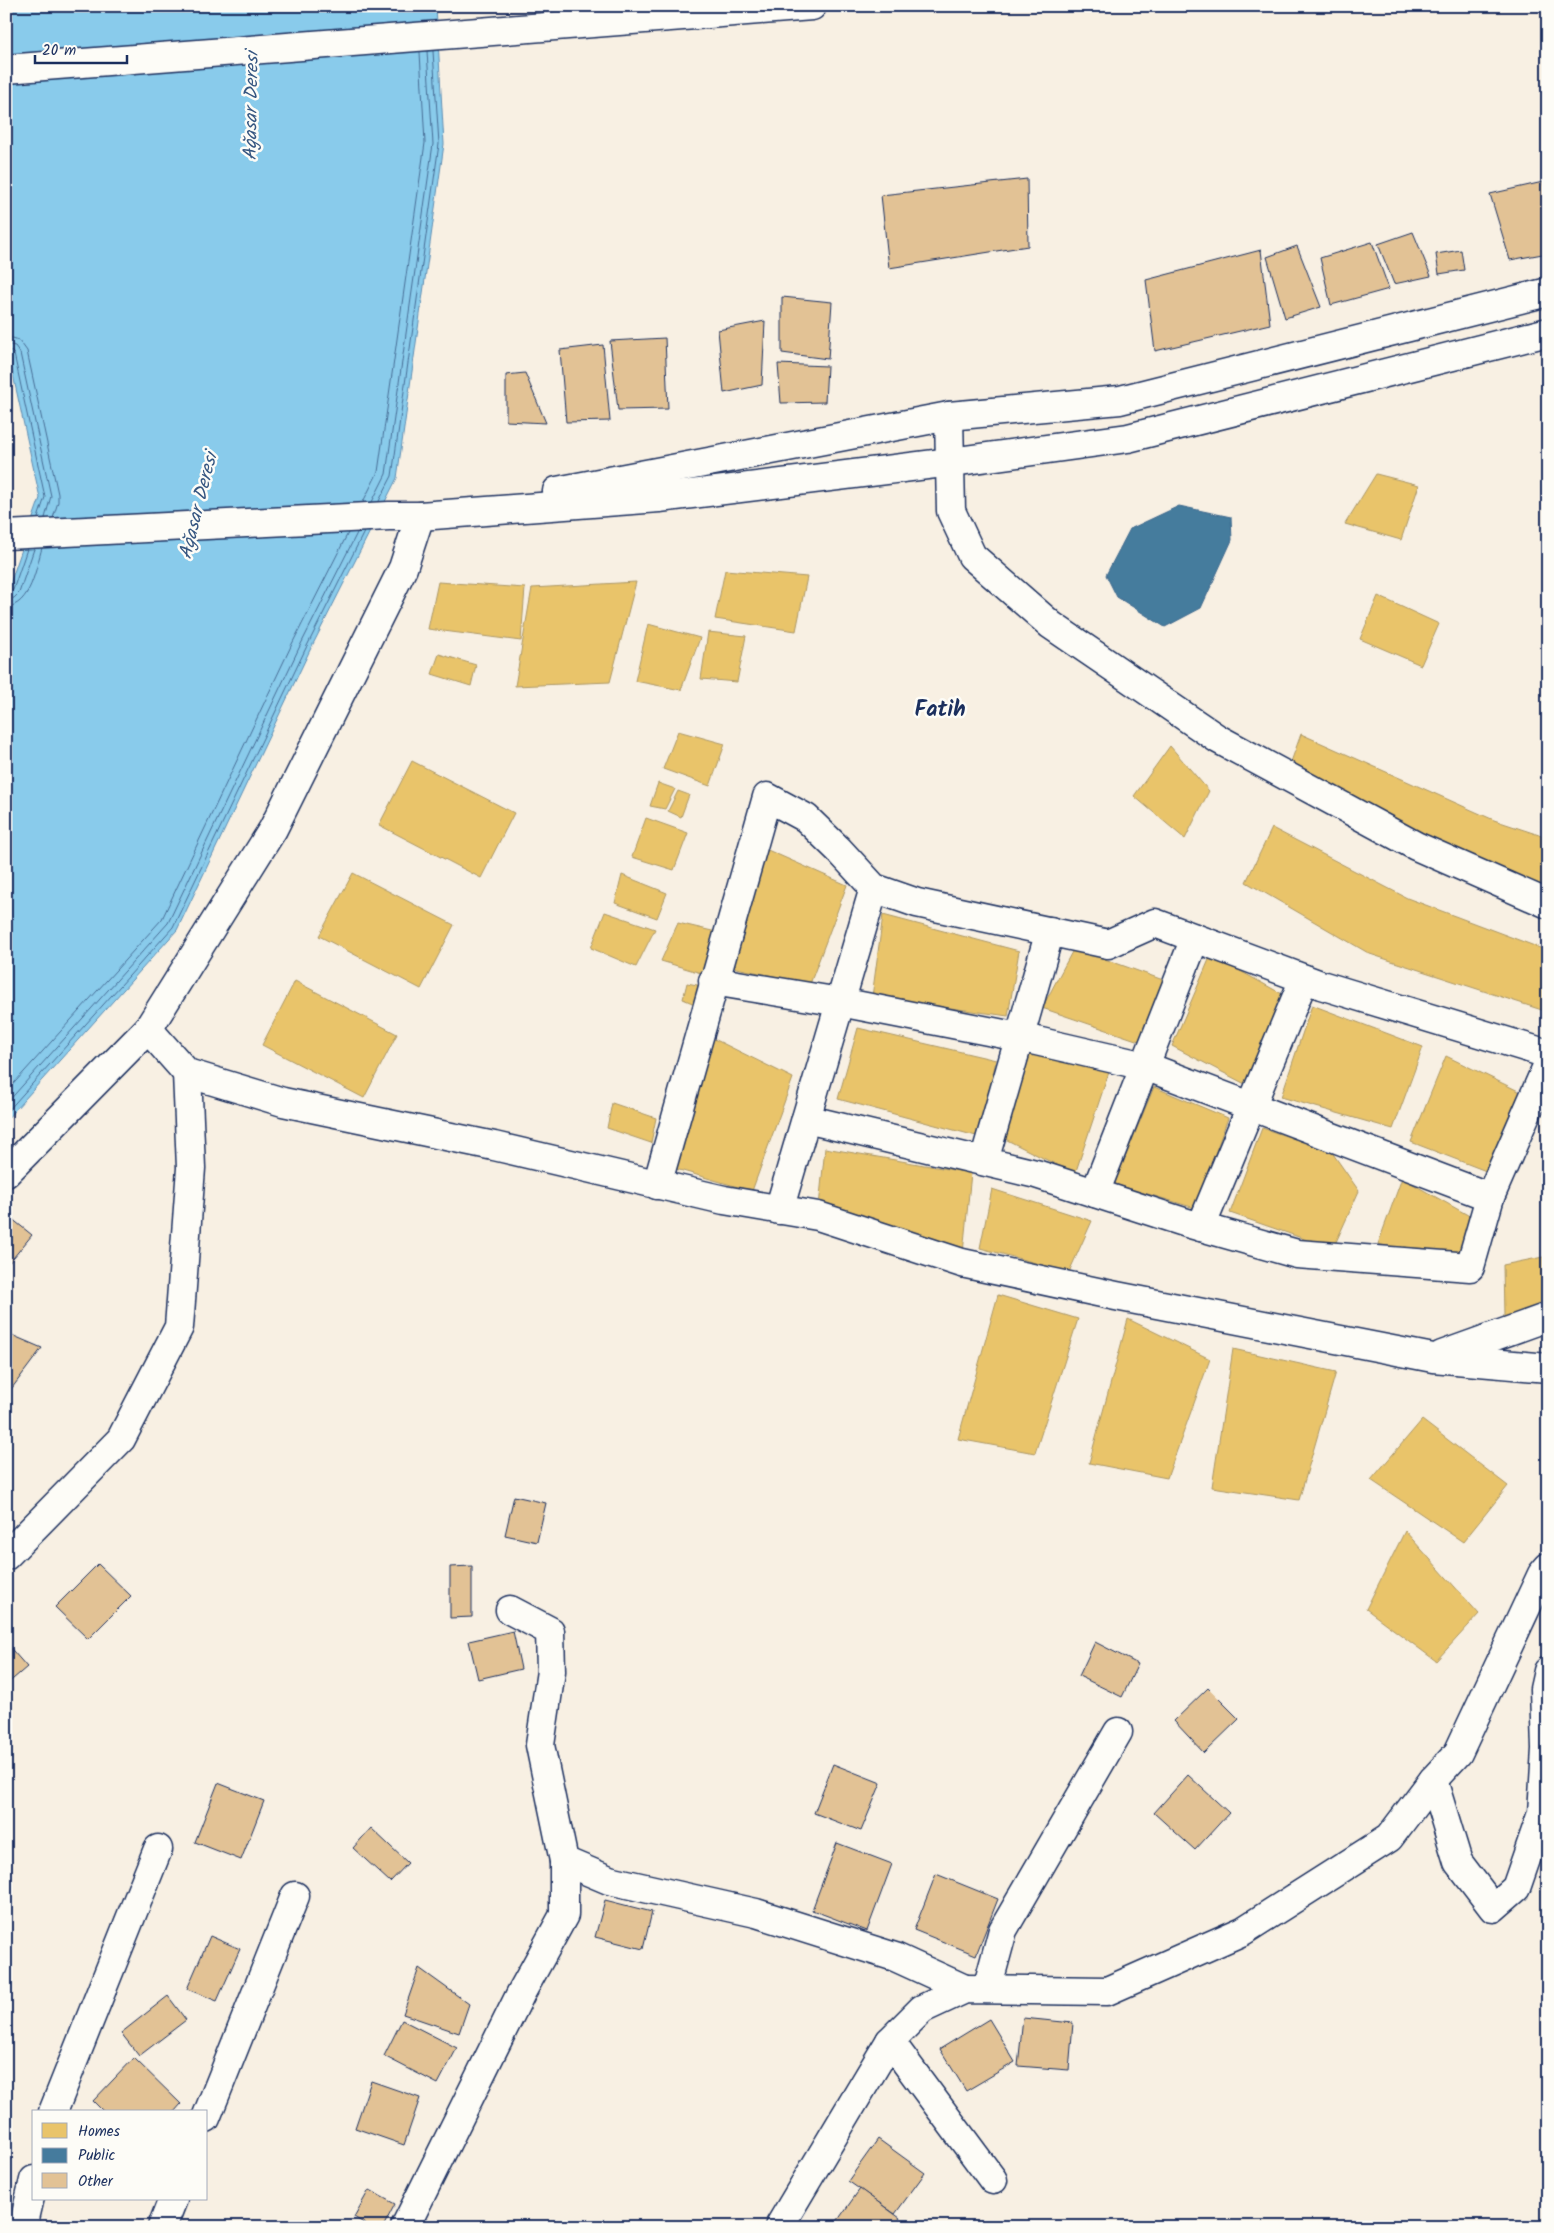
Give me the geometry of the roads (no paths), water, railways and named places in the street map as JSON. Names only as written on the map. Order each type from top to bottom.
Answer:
[{"type":"main road","points":[[6,69],[812,6]]},
{"type":"main road","points":[[420,516],[949,416],[1120,400],[1548,292]]},
{"type":"main road","points":[[6,535],[420,516],[659,498],[951,462],[1128,438],[1548,332]]},
{"type":"main road","points":[[949,416],[951,512],[972,556],[1051,625],[1218,739],[1416,846],[1548,904]]},
{"type":"main road","points":[[6,1173],[148,1029],[273,829],[403,568],[420,516]]},
{"type":"main road","points":[[657,1185],[767,797],[806,818],[874,888],[917,902],[1108,944],[1155,923],[1304,979],[1548,1054]]},
{"type":"main road","points":[[780,1210],[874,888]]},
{"type":"main road","points":[[984,1162],[1050,931]]},
{"type":"main road","points":[[1095,1193],[1196,938]]},
{"type":"main road","points":[[1201,1227],[1304,979]]},
{"type":"main road","points":[[714,980],[840,1002],[1019,1037],[1145,1066],[1490,1196]]},
{"type":"main road","points":[[148,1029],[187,1073],[284,1102],[494,1146],[657,1185],[818,1216],[962,1263],[1282,1330],[1434,1358],[1548,1368]]},
{"type":"main road","points":[[806,1119],[1036,1174],[1201,1227],[1297,1254],[1470,1267],[1490,1196],[1548,1064]]},
{"type":"main road","points":[[6,1556],[120,1438],[179,1327],[191,1168],[187,1073]]},
{"type":"main road","points":[[1434,1358],[1548,1317]]},
{"type":"main road","points":[[564,1861],[609,1880],[756,1913],[895,1956],[976,1989],[1107,1991],[1243,1930],[1389,1838],[1433,1780],[1458,1753],[1546,1575]]},
{"type":"main road","points":[[405,2227],[521,1993],[564,1915],[564,1861],[540,1745],[551,1671],[550,1631],[510,1610]]},
{"type":"main road","points":[[1433,1780],[1458,1862],[1493,1908],[1516,1888],[1542,1813],[1546,1749],[1544,1689],[1548,1671]]},
{"type":"main road","points":[[779,2227],[890,2041],[922,2010],[976,1989],[1003,1930],[1118,1732]]},
{"type":"main road","points":[[54,2110],[158,1849]]},
{"type":"main road","points":[[208,2113],[295,1896]]},
{"type":"main road","points":[[890,2041],[993,2180]]},
{"type":"main road","points":[[23,2227],[32,2189]]},
{"type":"main road","points":[[162,2227],[173,2200]]},
{"type":"water","name":"Ağasar Deresi","points":[[6,6],[436,6],[444,144],[397,478],[309,652],[177,930],[6,1120],[6,595],[40,498],[6,343]]},
{"type":"district","name":"Fatih","points":[[940,710]]}]
